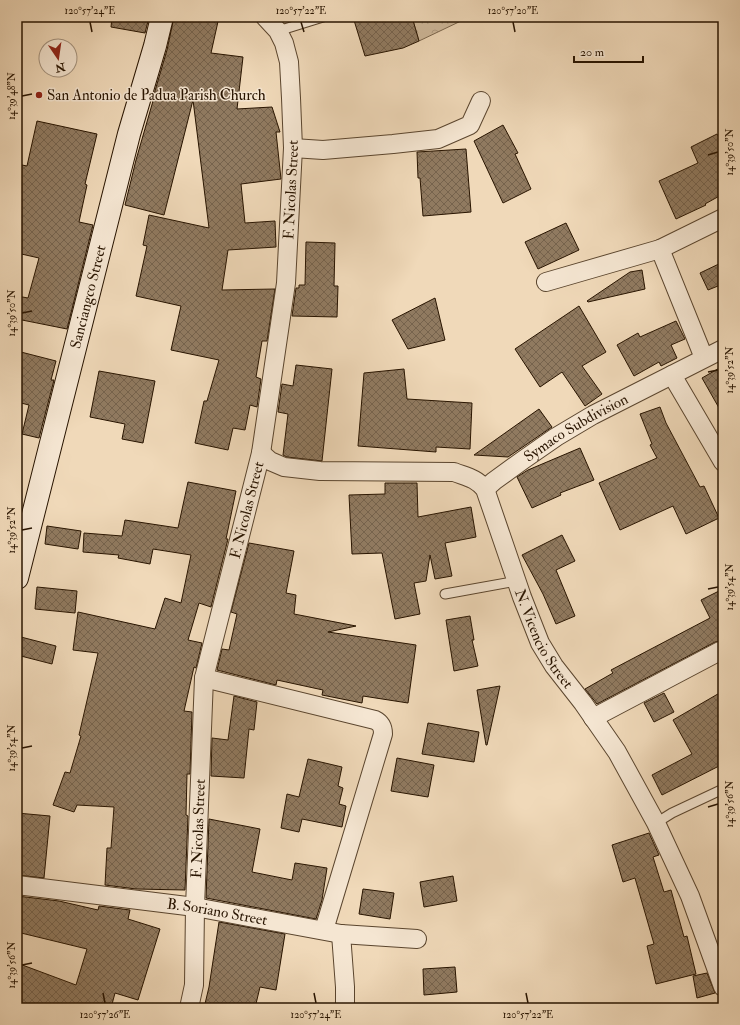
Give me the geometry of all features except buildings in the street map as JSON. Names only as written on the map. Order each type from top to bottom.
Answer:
[{"type":"main road","name":"Sanciangco Street","points":[[17,578],[127,142],[162,17]]},
{"type":"street","name":"F. Nicolas Street","points":[[188,1008],[194,985],[195,907],[204,678],[261,453],[286,283],[292,148],[291,98],[288,62],[284,43],[278,31],[265,17]]},
{"type":"street","points":[[292,148],[322,150],[438,139],[470,125],[482,101]]},
{"type":"street","points":[[546,282],[660,249],[723,218]]},
{"type":"street","points":[[660,249],[704,358]]},
{"type":"street","name":"Symaco Subdivision","points":[[485,489],[523,460],[592,415],[723,349]]},
{"type":"street","points":[[672,375],[723,462]]},
{"type":"street","points":[[261,453],[270,461],[284,467],[320,471],[454,472],[479,482],[485,489]]},
{"type":"street","name":"N. Vicencio Street","points":[[485,489],[540,643],[554,666],[617,752],[656,823],[690,896],[723,987]]},
{"type":"street","points":[[593,718],[720,651]]},
{"type":"street","points":[[204,678],[375,720],[382,726],[383,734],[333,932],[345,987],[344,1008]]},
{"type":"street","name":"B. Soriano Street","points":[[17,885],[195,907],[333,932],[417,939]]},
{"type":"lane","points":[[278,31],[323,17]]},
{"type":"lane","points":[[445,594],[517,581]]},
{"type":"lane","points":[[656,823],[672,813],[723,789]]},
{"type":"green space","points":[[412,17],[456,17],[463,20],[419,41]]},
{"type":"place","name":"San Antonio de Padua Parish Church","points":[[39,95]]}]
